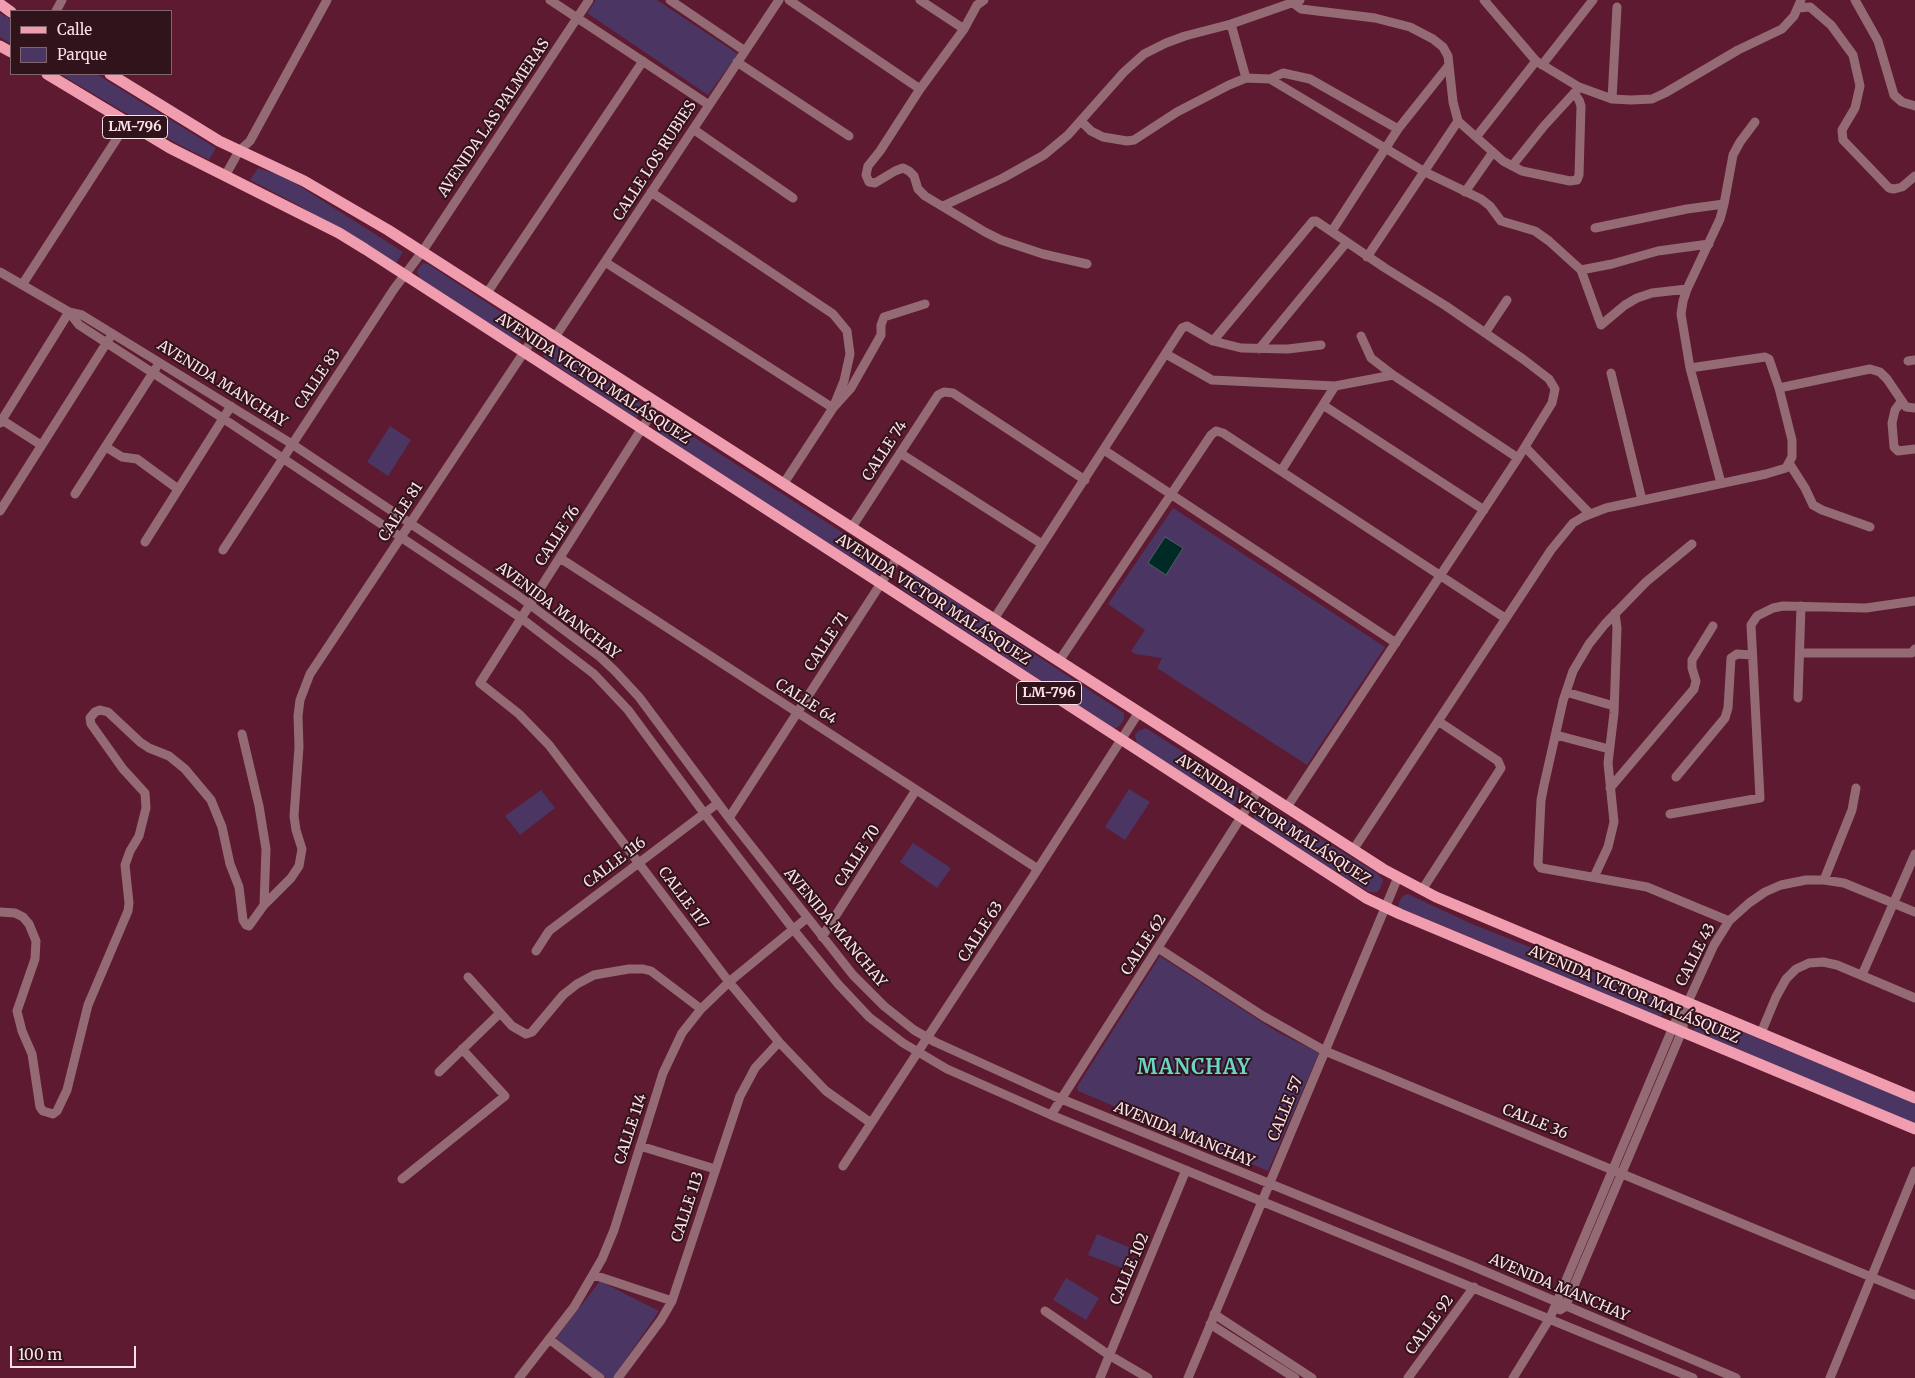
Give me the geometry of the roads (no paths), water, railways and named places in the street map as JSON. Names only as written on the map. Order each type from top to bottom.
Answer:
[{"type":"main road","name":"AVENIDA VICTOR MALÁSQUEZ","points":[[49,75],[170,148],[339,233],[1361,895],[1385,908],[1915,1129]]},
{"type":"main road","name":"AVENIDA VICTOR MALÁSQUEZ","points":[[112,75],[190,124],[239,151],[330,195],[422,252],[1353,850],[1398,877],[1422,890],[1915,1098]]},
{"type":"street","points":[[225,176],[239,151],[250,141],[327,0]]},
{"type":"street","points":[[550,0],[708,105]]},
{"type":"street","name":"AVENIDA LAS PALMERAS","points":[[405,275],[589,0]]},
{"type":"street","points":[[670,0],[681,3],[745,51]]},
{"type":"street","name":"CALLE LOS RUBIES","points":[[555,337],[779,0]]},
{"type":"street","points":[[788,0],[920,89]]},
{"type":"street","points":[[920,0],[964,29]]},
{"type":"street","points":[[1484,0],[1539,63],[1577,90],[1612,99],[1642,100],[1652,99],[1665,93],[1738,50],[1782,29],[1790,22],[1800,4],[1810,7],[1831,25],[1853,55],[1860,86],[1854,108],[1842,130],[1843,140],[1889,188],[1902,187],[1915,176]]},
{"type":"street","points":[[1477,136],[1593,0]]},
{"type":"street","points":[[1854,0],[1878,41],[1894,94],[1902,102],[1915,106]]},
{"type":"street","points":[[978,2],[964,29],[920,89],[880,151],[868,166],[866,175],[870,182],[875,183],[903,168],[914,176],[918,189],[924,196],[1001,240],[1043,254],[1087,264]]},
{"type":"street","points":[[943,206],[1035,162],[1081,122],[1124,72],[1144,54],[1179,38],[1231,24],[1297,2],[1301,9],[1375,18],[1410,27],[1443,47],[1448,56],[1453,102],[1458,121],[1503,161],[1522,171],[1570,181],[1577,180],[1579,175],[1581,106],[1577,90]]},
{"type":"street","points":[[1612,99],[1617,7]]},
{"type":"street","points":[[1231,24],[1246,78]]},
{"type":"street","points":[[487,293],[643,61]]},
{"type":"street","points":[[737,62],[849,136]]},
{"type":"street","points":[[1332,231],[1398,129],[1449,65]]},
{"type":"street","points":[[1270,79],[1282,73],[1310,79],[1398,129]]},
{"type":"street","points":[[1081,122],[1091,131],[1103,137],[1127,141],[1134,140],[1177,112],[1246,78],[1270,79],[1425,172],[1481,199],[1490,206],[1501,221],[1535,231],[1549,241],[1581,270],[1601,326],[1625,304],[1637,298],[1652,293],[1687,289]]},
{"type":"street","points":[[1512,166],[1544,126],[1577,90]]},
{"type":"street","points":[[1367,256],[1458,121]]},
{"type":"street","points":[[1721,483],[1690,368],[1680,314],[1687,289],[1709,244],[1724,204],[1733,155],[1755,122]]},
{"type":"street","points":[[22,285],[127,123]]},
{"type":"street","points":[[693,129],[793,198]]},
{"type":"street","points":[[1465,192],[1494,152]]},
{"type":"street","points":[[651,192],[833,314],[842,323],[847,331],[850,354],[844,381],[833,408]]},
{"type":"street","points":[[1595,228],[1686,209],[1724,204]]},
{"type":"street","points":[[1213,341],[1313,221],[1318,222],[1367,256],[1446,306],[1549,379],[1555,387],[1552,403],[1518,458],[1287,807]]},
{"type":"street","points":[[1259,349],[1347,242]]},
{"type":"street","points":[[1581,270],[1612,264],[1658,251],[1709,244]]},
{"type":"street","points":[[605,262],[833,408]]},
{"type":"street","name":"AVENIDA MANCHAY","points":[[0,272],[70,312],[82,314],[113,332],[292,444],[530,604],[600,657],[626,682],[652,714],[729,818],[853,975],[878,1002],[902,1022],[928,1038],[1061,1099],[1470,1265],[1736,1378]]},
{"type":"street","name":"CALLE 83","points":[[223,550],[405,275]]},
{"type":"street","points":[[1485,333],[1507,300]]},
{"type":"street","points":[[784,484],[833,408],[851,388],[881,335],[881,325],[884,317],[925,304]]},
{"type":"street","points":[[41,445],[1,422],[70,312]]},
{"type":"street","name":"AVENIDA MANCHAY","points":[[70,312],[73,320],[79,325],[224,419],[521,618],[581,663],[616,696],[793,929],[838,984],[884,1029],[917,1052],[947,1069],[1052,1115],[1693,1378]]},
{"type":"street","points":[[994,619],[1185,326],[1213,341],[1241,348],[1288,349],[1321,345]]},
{"type":"street","name":"CALLE 81","points":[[0,912],[23,917],[29,924],[36,941],[36,959],[17,1011],[22,1031],[32,1054],[40,1107],[43,1111],[53,1114],[57,1112],[67,1090],[88,1005],[128,911],[129,903],[125,866],[130,851],[139,836],[146,808],[145,794],[123,769],[91,724],[90,718],[92,714],[100,710],[108,712],[140,742],[169,756],[185,768],[211,800],[222,827],[230,864],[239,887],[244,923],[249,926],[264,905],[291,878],[299,866],[302,849],[294,816],[299,747],[298,716],[300,700],[310,674],[540,328]]},
{"type":"street","points":[[0,511],[113,332]]},
{"type":"street","points":[[1361,336],[1371,358],[1377,378]]},
{"type":"street","points":[[1166,354],[1212,380],[1335,386],[1393,375]]},
{"type":"street","points":[[1353,850],[1505,618],[1563,534],[1577,520],[1606,508],[1766,474],[1786,468],[1792,457],[1792,440],[1770,360],[1767,357],[1690,368]]},
{"type":"street","points":[[1371,358],[1393,375],[1518,458]]},
{"type":"street","points":[[75,494],[160,362]]},
{"type":"street","points":[[1779,388],[1870,369],[1880,372],[1887,379],[1906,407],[1915,408]]},
{"type":"street","points":[[1612,373],[1642,500]]},
{"type":"street","points":[[1281,471],[1335,386]]},
{"type":"street","name":"CALLE 74","points":[[852,527],[938,395],[944,392],[954,394],[1085,480]]},
{"type":"street","points":[[1901,402],[1895,410],[1892,423],[1894,447],[1898,451],[1915,449]]},
{"type":"street","name":"CALLE 76","points":[[480,683],[658,403]]},
{"type":"street","points":[[1323,405],[1484,510]]},
{"type":"street","points":[[145,542],[231,406]]},
{"type":"street","points":[[1059,661],[1211,435],[1216,431],[1221,432],[1505,618]]},
{"type":"street","points":[[106,447],[122,457],[136,458],[178,489]]},
{"type":"street","points":[[1525,447],[1590,514]]},
{"type":"street","points":[[1104,450],[1396,643]]},
{"type":"street","points":[[900,453],[1042,544]]},
{"type":"street","points":[[1789,463],[1813,505],[1870,527]]},
{"type":"street","points":[[1692,544],[1660,569],[1615,613],[1595,635],[1573,671],[1566,692],[1541,800],[1538,864],[1541,868],[1594,876],[1646,887],[1729,922]]},
{"type":"street","name":"CALLE 71","points":[[729,818],[898,556]]},
{"type":"street","name":"CALLE 64","points":[[560,558],[1038,869]]},
{"type":"street","points":[[1670,814],[1760,798],[1751,625],[1757,616],[1773,608],[1801,606],[1866,608],[1915,601]]},
{"type":"street","points":[[1798,698],[1801,653],[1801,606]]},
{"type":"street","points":[[1594,876],[1605,856],[1611,838],[1614,815],[1608,772],[1614,706],[1617,628],[1615,613]]},
{"type":"street","points":[[1610,788],[1694,689],[1696,681],[1692,660],[1713,626]]},
{"type":"street","points":[[1801,653],[1912,653],[1915,649]]},
{"type":"street","points":[[1676,777],[1725,718],[1728,708],[1731,658],[1737,654],[1752,655]]},
{"type":"street","name":"CALLE 117","points":[[480,683],[519,714],[539,734],[640,862],[729,982],[779,1042],[826,1090],[871,1123]]},
{"type":"street","points":[[1566,692],[1614,706]]},
{"type":"street","name":"CALLE 63","points":[[843,1166],[1038,869],[1138,712]]},
{"type":"street","points":[[1422,890],[1501,768],[1498,762],[1438,722]]},
{"type":"street","points":[[242,734],[259,806],[266,849],[264,905]]},
{"type":"street","points":[[1556,735],[1609,749]]},
{"type":"street","points":[[1824,880],[1852,810],[1856,788]]},
{"type":"street","name":"CALLE 62","points":[[1052,1115],[1259,789]]},
{"type":"street","name":"CALLE 70","points":[[822,937],[916,790]]},
{"type":"street","name":"CALLE 116","points":[[536,951],[549,931],[718,803]]},
{"type":"street","points":[[1862,975],[1915,854]]},
{"type":"street","name":"CALLE 57","points":[[1188,1378],[1398,877]]},
{"type":"street","name":"CALLE 43","points":[[1513,1378],[1550,1318],[1561,1305],[1677,1029],[1676,1020],[1688,1002],[1714,945],[1729,922],[1748,903],[1773,888],[1798,882],[1824,880],[1855,887],[1915,912]]},
{"type":"street","name":"CALLE 114","points":[[519,1378],[574,1308],[594,1275],[610,1240],[663,1074],[673,1050],[687,1026],[701,1009],[729,982],[807,918]]},
{"type":"street","name":"CALLE 36","points":[[1158,948],[1263,1016],[1325,1051],[1915,1295]]},
{"type":"street","points":[[1761,1033],[1782,985],[1792,972],[1800,966],[1816,962],[1830,963],[1915,998]]},
{"type":"street","points":[[468,977],[512,1026],[526,1034],[532,1032],[563,995],[577,984],[594,975],[629,969],[643,969],[651,972],[701,1009]]},
{"type":"street","points":[[439,1072],[500,1013]]},
{"type":"street","name":"CALLE 113","points":[[618,1378],[661,1320],[672,1301],[715,1169],[745,1086],[762,1059],[779,1042]]},
{"type":"street","points":[[402,1178],[505,1096],[462,1049]]},
{"type":"street","points":[[640,1146],[715,1169]]},
{"type":"street","name":"CALLE 102","points":[[1100,1378],[1186,1170]]},
{"type":"street","points":[[1830,1378],[1915,1171]]},
{"type":"street","points":[[594,1275],[672,1301]]},
{"type":"street","name":"CALLE 92","points":[[1408,1378],[1474,1287]]},
{"type":"street","points":[[1045,1312],[1109,1355],[1148,1378]]},
{"type":"street","points":[[1214,1314],[1312,1378]]},
{"type":"street","points":[[1210,1324],[1295,1378]]},
{"type":"street","points":[[549,1339],[600,1378]]},
{"type":"district","name":"MANCHAY","points":[[1194,1068]]}]
